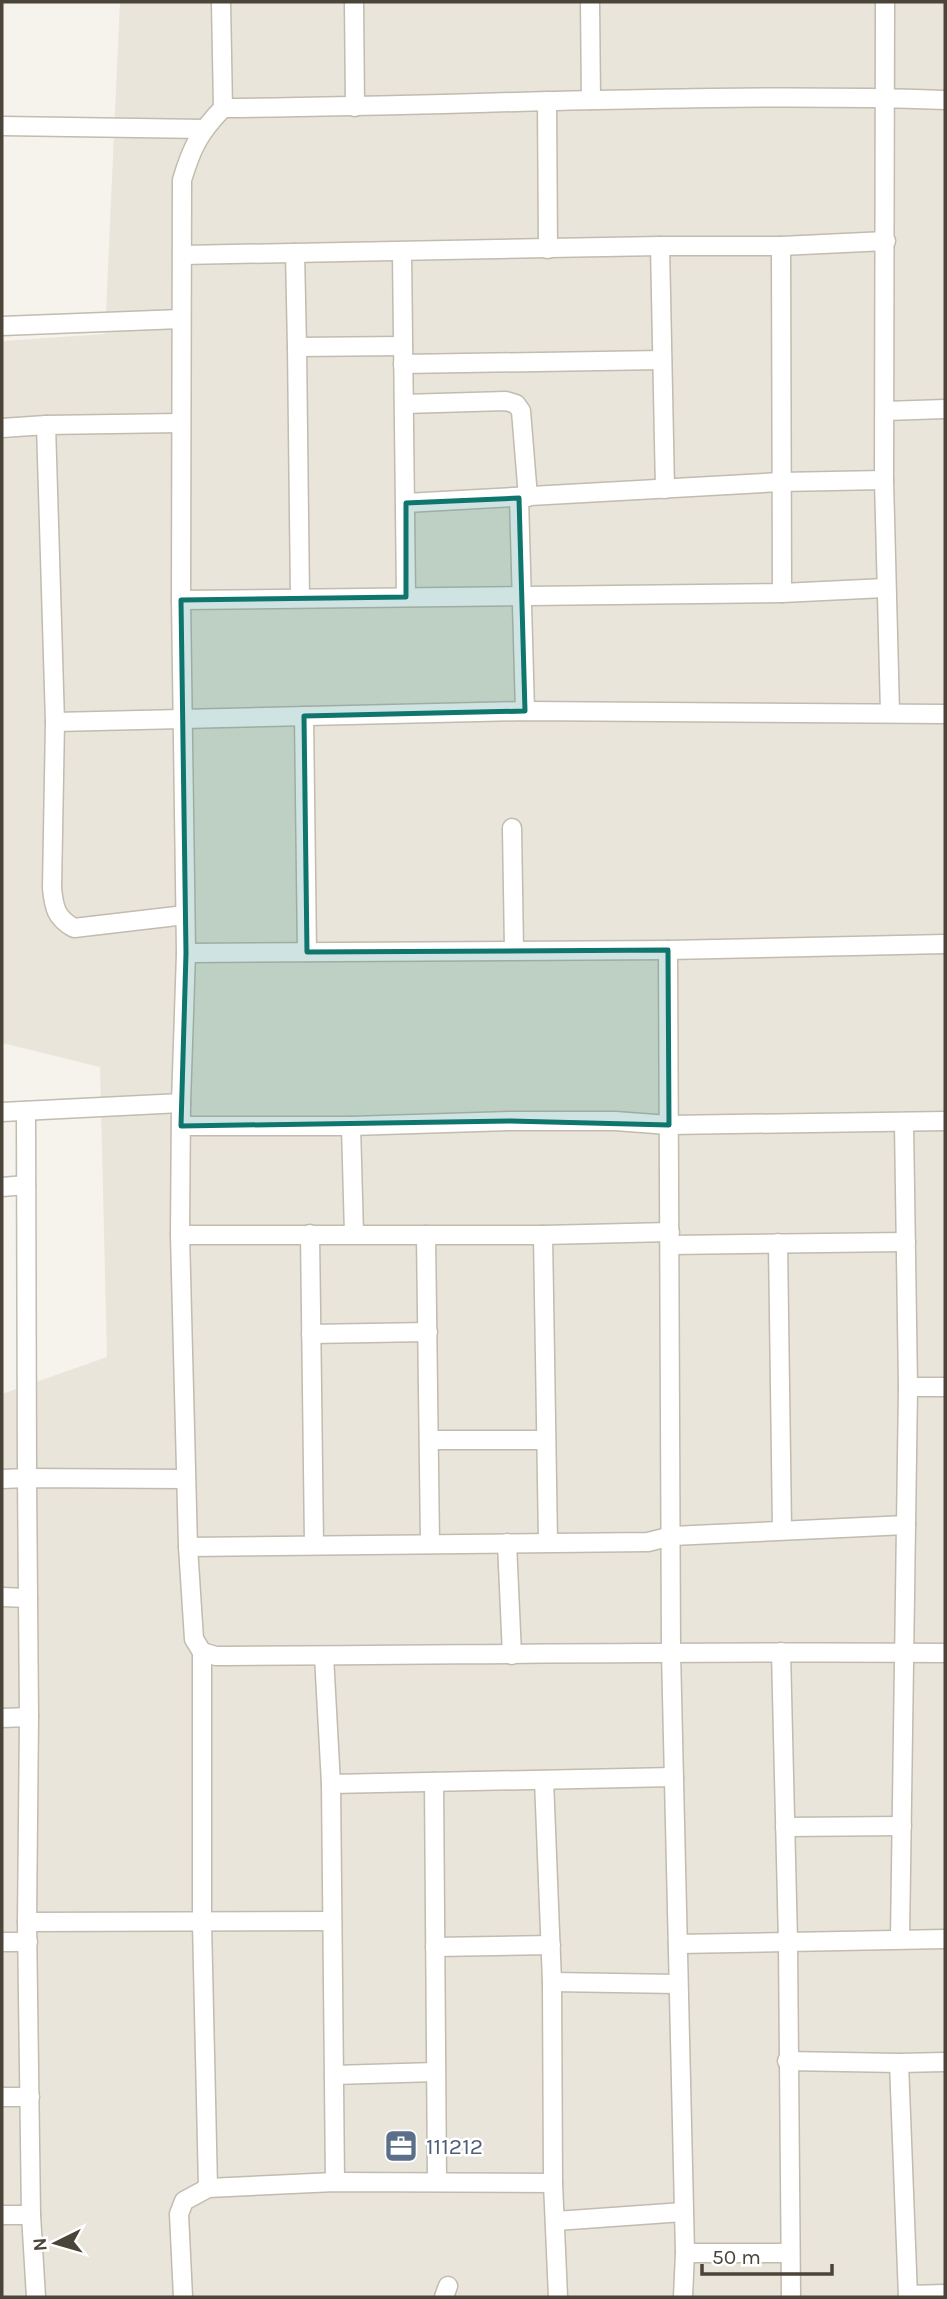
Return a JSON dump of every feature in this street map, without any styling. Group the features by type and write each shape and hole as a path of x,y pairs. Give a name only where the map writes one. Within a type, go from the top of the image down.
{"street":[{"path":"208,2188 202,1923 202,1652 194,1639 188,1547 180,1235 186,953 180,423 182,180 191,152 204,128 223,108 221,2"},
{"path":"354,2 355,107"},
{"path":"590,2 591,100"},
{"path":"885,2 884,480 890,712"},
{"path":"223,108 591,100 945,100"},
{"path":"547,101 548,249"},
{"path":"2,126 204,128"},
{"path":"183,255 781,246 886,241"},
{"path":"660,246 665,489"},
{"path":"781,246 782,593"},
{"path":"402,251 406,597"},
{"path":"295,253 300,598"},
{"path":"2,326 181,319"},
{"path":"297,347 403,355 662,360"},
{"path":"404,404 506,401 516,404 521,411 523,498 520,597 525,711"},
{"path":"885,411 945,408"},
{"path":"2,428 180,423"},
{"path":"46,425 55,722 52,888 54,908 61,920 74,928 185,915"},
{"path":"406,503 780,482 884,480"},
{"path":"181,600 782,593 885,588"},
{"path":"55,722 525,711 945,714"},
{"path":"304,716 307,952"},
{"path":"512,828 514,950"},
{"path":"186,953 668,950 945,944"},
{"path":"668,950 671,1651 685,2253 683,2297"},
{"path":"2,1112 181,1103"},
{"path":"26,1111 29,1717 27,1922 31,2215 36,2297"},
{"path":"181,1126 351,1126 510,1121 615,1121 669,1125 904,1124 945,1121"},
{"path":"900,1939 908,1387 904,1124"},
{"path":"351,1126 354,1234"},
{"path":"2,1187 26,1185"},
{"path":"310,1234 314,1544"},
{"path":"180,1235 543,1235 778,1243 906,1242"},
{"path":"426,1235 430,1544"},
{"path":"543,1235 548,1542"},
{"path":"778,1243 782,1529"},
{"path":"312,1334 428,1332"},
{"path":"908,1387 945,1387"},
{"path":"429,1440 546,1440"},
{"path":"2,1479 185,1479"},
{"path":"188,1547 648,1542 672,1536 906,1525"},
{"path":"507,1543 512,1655"},
{"path":"2,1597 28,1598"},
{"path":"202,1652 216,1656 512,1655 671,1651 945,1653"},
{"path":"781,1652 792,2297"},
{"path":"324,1656 331,1784 335,2182"},
{"path":"2,1718 29,1717"},
{"path":"331,1784 674,1777"},
{"path":"544,1780 551,1945 553,2183 558,2297"},
{"path":"434,1783 437,2181"},
{"path":"785,1827 902,1826"},
{"path":"27,1922 332,1921"},
{"path":"678,1944 945,1939"},
{"path":"2,1942 28,1942"},
{"path":"435,1947 551,1945"},
{"path":"552,1982 678,1984"},
{"path":"788,2061 945,2062"},
{"path":"899,2063 908,2296 945,2294"},
{"path":"334,2075 436,2072"},
{"path":"2,2098 30,2097"},
{"path":"183,2297 179,2214 184,2201 208,2188 335,2182 553,2183"},
{"path":"556,2221 683,2212"},
{"path":"2,2216 31,2215"},
{"path":"685,2253 790,2253"}],"highlighted area":[{"path":"519,498 525,711 304,716 307,952 668,950 669,1125 510,1121 181,1126 186,953 181,600 406,597 406,503"}],"shaded area":[{"path":"120,2 945,2 945,2297 2,2297 2,1394 107,1357 100,1067 2,1043 2,341 105,334"}],"place":[{"name":"111212","path":"401,2146"}]}
